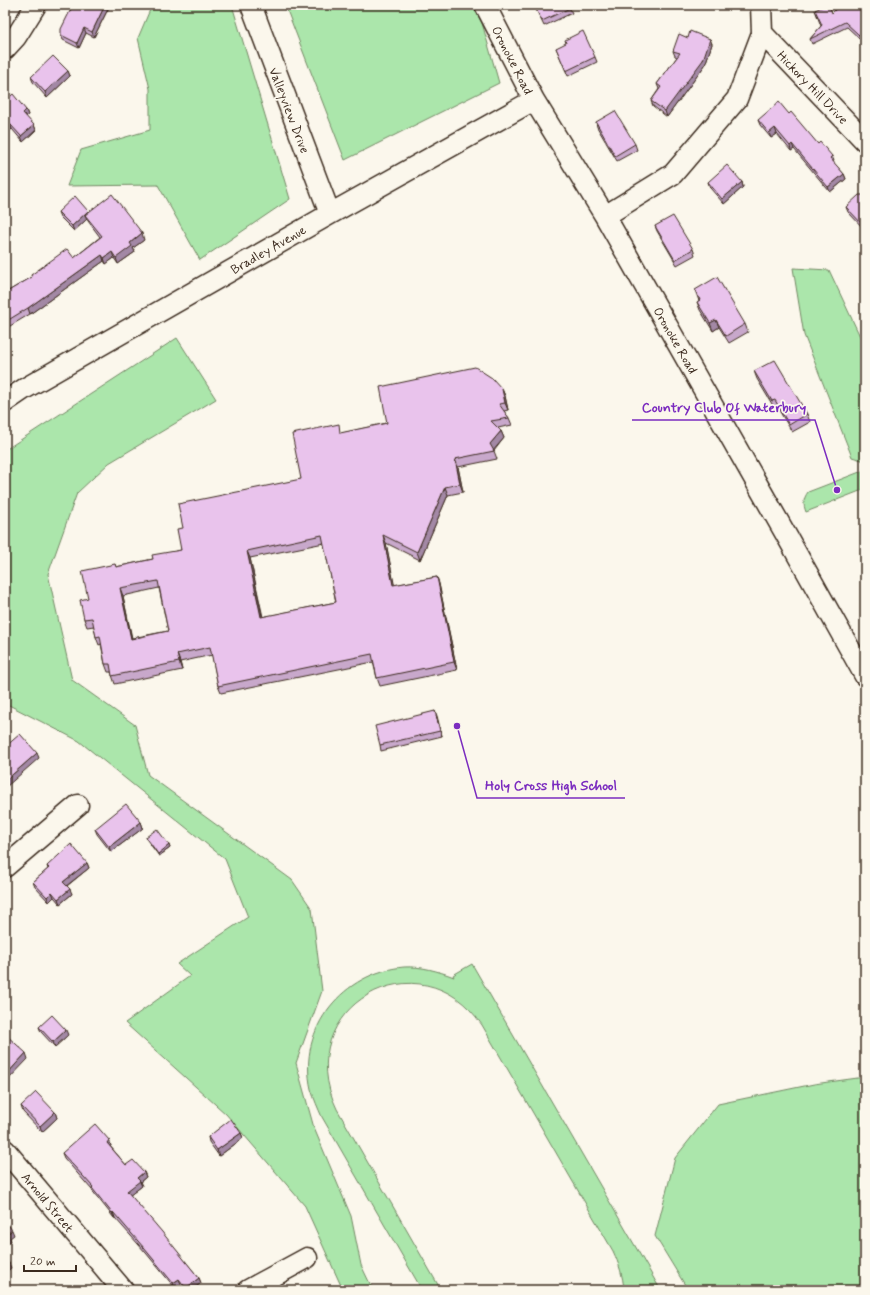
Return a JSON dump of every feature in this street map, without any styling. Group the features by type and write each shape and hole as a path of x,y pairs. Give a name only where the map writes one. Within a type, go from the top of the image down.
{"street":[{"path":"5,50 16,37 36,5"},
{"name":"Valleyview Drive","path":"251,5 330,214"},
{"name":"Oronoke Road","path":"485,5 534,100 605,216 865,676"},
{"path":"605,216 673,174 736,99 762,33 761,5"},
{"name":"Hickory Hill Drive","path":"762,33 865,141"},
{"name":"Bradley Avenue","path":"5,402 24,389 330,214 534,100"},
{"path":"5,867 78,805"},
{"name":"Arnold Street","path":"5,1150 123,1290"},
{"path":"248,1290 307,1258"}],"green space":[{"path":"152,5 232,5 290,199 200,260 158,185 67,186 81,150 150,130 150,89 138,38"},
{"path":"285,5 473,5 482,23 499,83 345,160"},
{"path":"793,268 829,270 865,347 865,461 852,457 804,335"},
{"path":"177,338 216,399 109,463 77,493 48,574 72,680 135,725 148,775 292,880 312,909 322,991 296,1063 314,1128 351,1216 361,1265 373,1290 343,1290 305,1206 226,1114 125,1023 190,976 177,964 248,917 225,859 79,741 5,703 5,450"},
{"path":"865,470 865,489 806,512 804,502 808,492"},
{"path":"472,964 660,1289 624,1290 623,1280 613,1251 482,1025 456,998 427,985 396,985 368,995 345,1014 330,1040 327,1073 337,1109 441,1290 422,1290 322,1117 311,1089 309,1066 311,1045 318,1025 330,1007 345,992 362,980 382,971 404,967 429,969 454,977 453,975"},
{"path":"865,1077 865,1290 688,1290 655,1236 675,1158 718,1104 814,1084"}],"building":[{"path":"73,5 105,5 92,32 84,28 77,43 61,35 61,29"},
{"path":"534,5 568,5 570,8 542,21"},
{"path":"829,5 832,13 840,5 862,5 865,7 865,28 859,35 845,22 810,39 822,25 815,10"},
{"path":"583,31 595,57 566,71 556,48 566,43 565,40"},
{"path":"690,31 710,39 703,60 665,111 651,101 661,87 657,84 680,53 673,51 679,34 688,38"},
{"path":"53,56 68,71 45,92 31,77"},
{"path":"13,94 26,110 23,113 34,125 21,136 10,124 5,129 5,101"},
{"path":"779,102 789,114 791,112 818,144 820,142 832,156 830,158 844,174 828,187 792,144 790,146 775,128 769,133 758,120"},
{"path":"615,111 635,144 615,156 596,122"},
{"path":"727,165 742,182 722,199 708,182"},
{"path":"112,194 142,233 130,243 132,246 116,258 112,252 104,258 102,255 28,308 5,322 5,293 32,277 31,275 67,249 74,258 102,236 85,215"},
{"path":"859,195 865,196 865,227 846,207"},
{"path":"75,196 88,211 72,226 58,212"},
{"path":"673,216 693,249 675,260 655,226"},
{"path":"717,277 745,324 726,336 716,320 710,323 697,302 700,300 695,290"},
{"path":"775,360 807,414 789,425 775,400 772,401 754,371"},
{"path":"475,367 492,378 502,389 505,403 499,404 509,418 491,421 501,431 490,444 494,451 455,459 460,484 445,487 417,552 383,535 393,585 437,577 454,662 377,678 372,654 218,686 210,647 177,654 179,662 112,676 110,664 105,664 100,636 96,637 92,618 84,619 80,600 88,598 82,571 115,564 116,567 153,559 152,555 181,550 177,529 183,528 178,504 301,479 292,434 339,424 340,433 387,423 380,387","holes":["322,535 336,602 261,617 247,551","158,581 168,631 131,639 120,588"]},
{"path":"435,711 440,731 380,745 375,726"},
{"path":"20,734 37,753 5,781 5,747"},
{"path":"126,804 141,822 109,847 95,829"},
{"path":"157,829 169,845 158,854 146,837"},
{"path":"71,844 87,863 63,882 70,889 58,899 52,892 47,897 33,882 49,868 47,866"},
{"path":"52,1015 66,1030 53,1042 39,1027"},
{"path":"6,1035 26,1053 5,1076 5,1036"},
{"path":"36,1092 55,1112 40,1126 21,1106"},
{"path":"231,1119 241,1133 217,1150 208,1137"},
{"path":"95,1124 109,1140 107,1143 126,1165 133,1160 144,1172 137,1178 140,1181 127,1191 199,1278 186,1288 179,1279 173,1283 113,1212 112,1213 92,1188 93,1187 62,1153"},
{"path":"5,1221 12,1230 7,1234 9,1236 5,1239"},
{"path":"5,1257 9,1263 5,1267"}],"place":[{"name":"Country Club Of Waterbury","path":"837,490"},
{"name":"Holy Cross High School","path":"457,726"}]}
